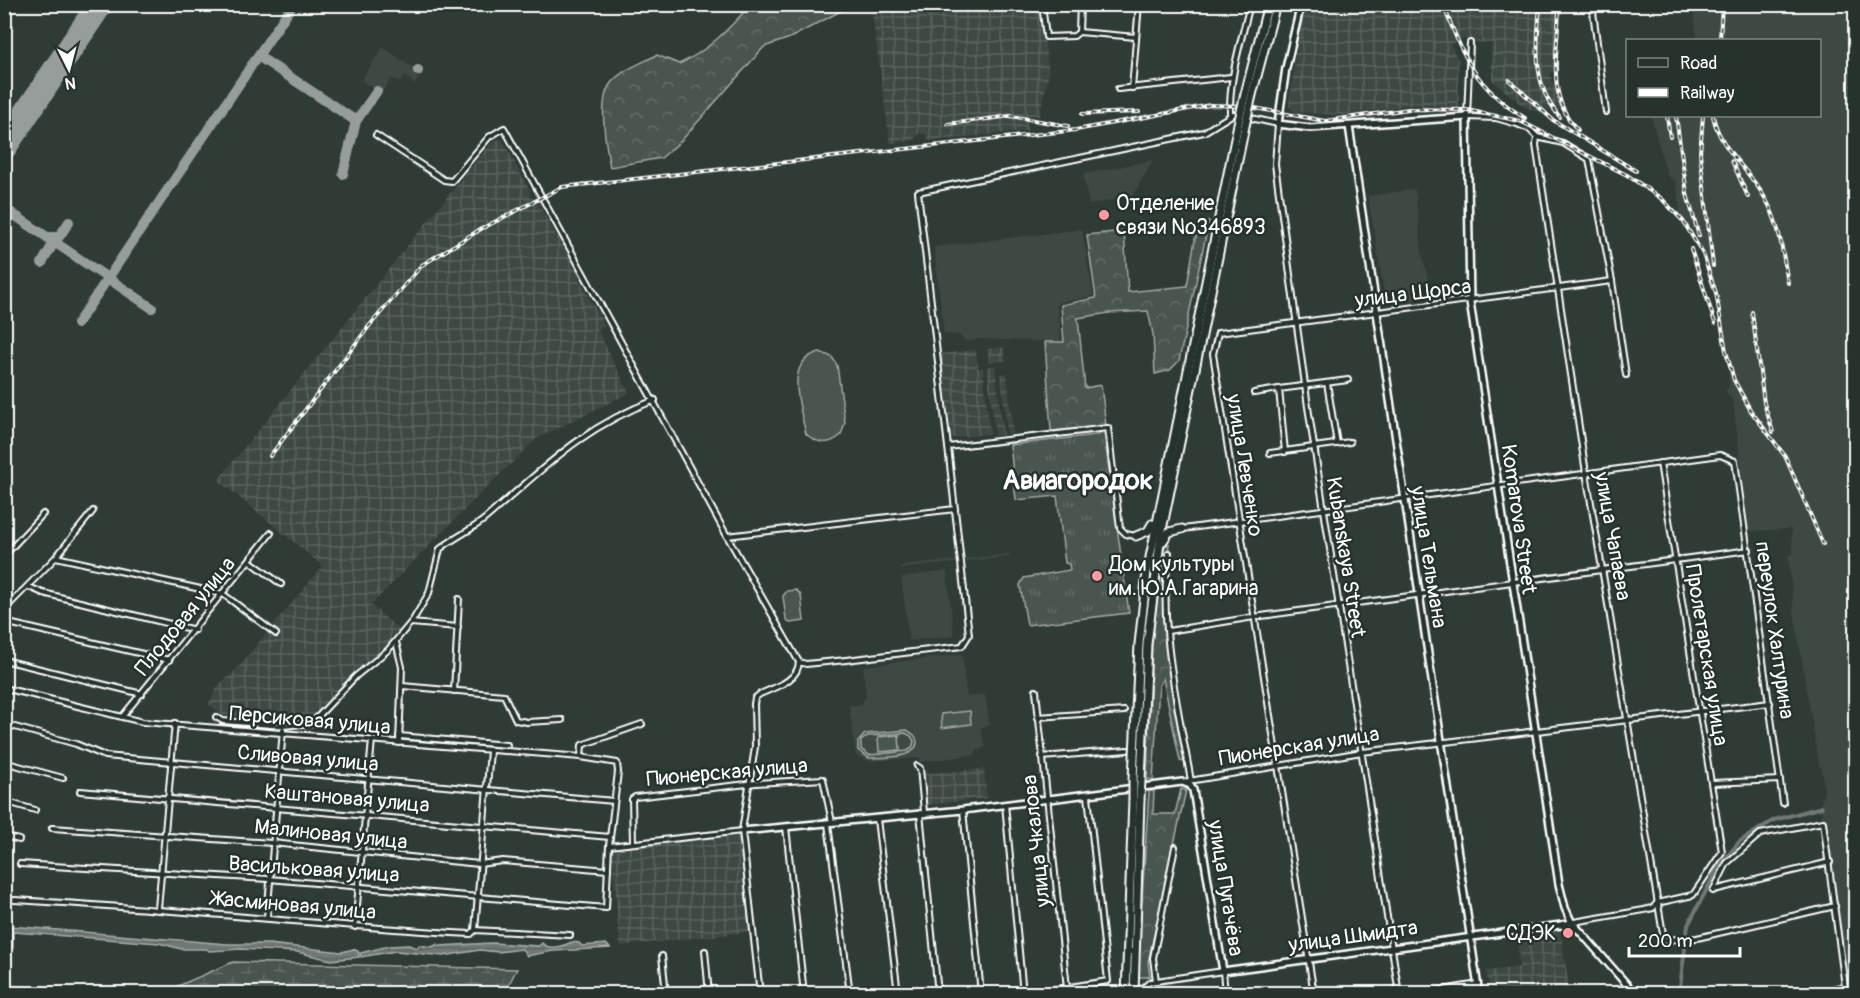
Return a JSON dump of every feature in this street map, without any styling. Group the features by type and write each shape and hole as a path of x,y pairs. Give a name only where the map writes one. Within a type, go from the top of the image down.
{"highway":[{"path":"1249,94 1268,4"},
{"path":"1147,572 1160,500 1175,447 1241,125 1276,4"},
{"path":"1143,644 1175,447"},
{"path":"1169,494 1169,522 1182,529"},
{"path":"1136,536 1150,529 1160,500"},
{"path":"1157,565 1164,536 1169,532 1182,529"},
{"path":"1126,993 1148,541 1145,537 1136,536"},
{"path":"1134,993 1136,800"}],"street":[{"path":"1042,4 1046,37 1074,36 1079,32 1136,37"},
{"path":"1079,32 1080,4"},
{"path":"1132,88 1140,4"},
{"path":"1230,115 1230,77 1238,56 1250,4"},
{"path":"1278,123 1286,68 1301,4"},
{"path":"1592,4 1606,112"},
{"path":"1467,117 1470,43"},
{"path":"1118,89 1230,77"},
{"path":"799,662 806,664 962,646 969,634 918,192 1204,132 1237,113 1300,128 1467,117 1496,118 1529,129 1537,137 1563,144 1589,159 1612,281 1626,375"},
{"name":"Komarova Street","path":"1467,117 1470,302 1560,891 1571,921 1578,931 1635,993"},
{"name":"Kubanskaya Street","path":"1278,123 1275,164 1305,386 1399,993"},
{"name":"улица Тельмана","path":"1349,126 1479,993"},
{"path":"376,135 444,180 452,182 489,137 504,128 727,536 799,662 794,675 755,698 755,747 742,831 760,993"},
{"name":"улица Чапаева","path":"1537,137 1536,145 1586,473 1664,940 1696,938 1835,906"},
{"name":"улица Щорса","path":"1218,333 1470,302 1612,281"},
{"name":"улица Левченко","path":"1218,333 1213,354 1314,993"},
{"path":"1254,393 1348,380"},
{"path":"1328,383 1337,444"},
{"path":"1279,389 1285,452"},
{"path":"216,717 224,721 283,728 312,723 357,676 396,642 411,623 429,593 441,549 484,520 556,455 590,430 654,400"},
{"path":"948,447 1108,428 1120,528 1126,534 1136,536"},
{"path":"1270,453 1350,442"},
{"name":"переулок Халтурина","path":"1660,463 1720,455 1735,461 1783,803"},
{"path":"1182,529 1660,463"},
{"name":"Пролетарская улица","path":"1660,463 1722,852"},
{"path":"727,536 955,509"},
{"path":"4,609 29,587 57,557 93,511"},
{"path":"4,556 43,514"},
{"name":"Плодовая улица","path":"122,717 195,630 271,533"},
{"path":"1168,631 1254,617 1512,584 1749,550"},
{"name":"улица Пугачёва","path":"1169,553 1166,602 1168,631 1225,993"},
{"path":"57,557 223,594 276,634"},
{"path":"250,561 281,584"},
{"path":"29,587 43,593 195,630"},
{"path":"454,691 459,599"},
{"path":"4,622 169,660"},
{"path":"411,623 458,627"},
{"path":"396,642 402,658 399,743"},
{"path":"4,660 142,694"},
{"path":"402,686 504,695 516,720 539,722 562,720"},
{"name":"Персиковая улица","path":"4,688 122,717 175,723 283,728 399,743 581,757 617,763 614,801"},
{"name":"улица Чкалова","path":"1036,691 1067,988"},
{"name":"Пионерская улица","path":"609,846 1088,796 1362,752 1770,703"},
{"path":"1038,717 1124,711"},
{"path":"158,908 175,723"},
{"name":"Сливовая улица","path":"4,724 76,744 105,756 368,777 614,801"},
{"path":"581,757 582,745 642,724"},
{"path":"267,917 283,728"},
{"path":"399,735 507,746"},
{"path":"355,927 372,740"},
{"path":"1042,757 1127,750"},
{"path":"475,930 490,751"},
{"path":"4,762 63,778"},
{"path":"917,766 920,768 938,993"},
{"name":"Пионерская улица","path":"633,842 632,799 634,797 748,786 824,779 831,823"},
{"path":"1712,783 1780,780"},
{"path":"1182,782 1193,788"},
{"name":"Каштановая улица","path":"80,791 483,824 610,837"},
{"path":"1005,804 1024,993 1104,984 1108,980 1088,796"},
{"path":"4,801 35,810"},
{"path":"608,870 614,801"},
{"path":"963,810 981,993"},
{"path":"877,819 898,993"},
{"path":"1830,862 1713,891 1727,863 1760,834 1823,822 1830,862 1846,993"},
{"path":"831,823 850,993"},
{"path":"786,827 804,993"},
{"name":"Малиновая улица","path":"52,828 272,843 479,864 503,861 608,870"},
{"path":"4,836 20,840"},
{"path":"1156,981 1153,962 1175,847"},
{"name":"улица Шмидта","path":"1142,993 1143,988 1150,982 1156,981 1393,946 1560,925 1571,921 1653,908 1657,903 1693,895 1722,852"},
{"name":"Васильковая улица","path":"20,864 269,879 606,908 608,870"},
{"name":"Жасминовая улица","path":"14,900 158,908 355,927 471,934 475,930 570,936"},
{"name":"улица Шмидта","path":"1560,925 1578,931"},
{"path":"705,951 709,993"},
{"path":"662,956 666,993"},
{"path":"1419,993 1478,984"},
{"path":"1812,993 1845,986"}],"shaded area":[{"path":"1313,4 1556,5 1556,45 1553,72 1550,73 1561,110 1534,111 1524,107 1492,80 1491,43 1475,42 1474,39 1458,39 1451,45 1458,60 1459,107 1411,105 1342,115 1294,112 1289,106 1298,32 1305,6"},
{"path":"871,5 1040,5 1049,74 1039,116 1027,115 1027,131 930,141 925,134 918,134 913,141 890,143"},
{"path":"1693,5 1855,5 1855,993 1849,993 1831,862 1820,807 1824,792 1822,769 1819,766 1794,612 1788,555 1793,554 1791,529 1749,531 1733,401 1725,391 1729,385 1728,366 1712,280 1693,238 1675,213 1680,209 1676,182 1667,175 1651,117 1821,117 1821,39 1697,39"},
{"path":"383,47 422,74 414,85 405,75 400,83 392,78 381,94 361,80"},
{"path":"502,139 530,191 530,197 536,200 557,237 561,235 583,274 578,277 605,326 598,330 629,393 536,439 473,501 371,605 401,631 380,655 305,723 262,722 224,716 209,704 218,685 234,672 323,566 218,480 473,165 494,140"},
{"path":"1153,160 1133,196 1089,205 1083,174"},
{"path":"1415,189 1422,252 1432,298 1386,304 1368,196"},
{"path":"1082,229 1093,296 1057,303 1061,342 977,339 968,342 958,335 944,334 934,247"},
{"path":"1004,347 1006,361 989,362 987,349"},
{"path":"976,350 978,368 983,368 990,434 951,438 940,354"},
{"path":"995,366 1003,435 995,436 987,367"},
{"path":"1007,373 1013,433 1007,434 1001,374"},
{"path":"1009,554 1010,557 900,569 900,566"},
{"path":"947,571 954,636 909,641 901,577"},
{"path":"962,654 967,697 985,694 990,725 980,728 986,746 976,752 976,755 920,762 920,758 869,761 856,756 849,706 861,704 866,696 863,666"},
{"path":"984,769 987,798 927,805 925,773"},
{"path":"740,833 751,932 620,946 611,848"},
{"path":"10,926 227,944 269,944 342,952 353,949 358,951 359,957 331,960 297,952 241,949 209,951 207,949 181,949 159,943 13,932 13,948 9,949 5,933 9,933"},
{"path":"1560,929 1570,993 1490,993 1486,971 1519,967 1518,936"},
{"path":"572,942 582,946 606,944 610,948 553,951 527,956 522,949 498,952 480,950 443,956 396,951 361,957 360,953 389,946 409,945 417,948 419,945 432,947 438,944 439,946 492,943 539,946 542,943 552,947"},
{"path":"8,951 11,951 13,986 87,993 15,989 7,993"}],"green space":[{"path":"750,5 852,5 790,38 764,47 681,141 661,158 610,167 603,114 606,94 613,81 624,72 657,55 679,64 690,59 718,38"},
{"path":"1209,221 1179,361 1170,370 1155,374 1153,334 1148,311 1109,313 1078,318 1085,388 1101,385 1106,426 1051,431 1045,342 1064,342 1061,305 1096,298 1087,235 1124,231 1128,292 1187,286 1198,222"},
{"path":"820,352 832,357 837,365 845,423 841,435 828,442 819,442 806,434 798,398 798,375 801,365 809,357"},
{"path":"1104,434 1129,613 1027,625 1020,585 1024,578 1070,570 1069,564 1065,563 1057,496 1016,500 1010,445"},
{"path":"1169,544 1164,600 1166,637 1187,762 1180,761 1163,678 1159,686 1153,780 1147,779 1152,642 1164,546"},
{"path":"796,590 801,595 804,621 790,623 786,619 783,596 787,591"},
{"path":"970,711 971,724 942,728 941,714"},
{"path":"907,730 915,736 916,747 912,752 898,756 869,758 858,750 858,742 865,734","holes":["905,733 914,741 912,748 907,751 869,755 861,749 861,741 868,736"]},
{"path":"899,735 900,750 879,752 878,737"},
{"path":"1181,789 1186,790 1148,962 1150,977 1137,977 1149,791 1154,791 1153,814 1175,814"},
{"path":"233,962 517,969 504,993 162,993"}],"waterway":[{"path":"1679,994 1688,925 1718,868 1739,842 1774,820 1822,807"}],"taxiway":[{"path":"77,324 293,4"},
{"path":"258,56 356,121 343,174"},
{"path":"356,121 377,91"},
{"path":"4,208 152,308"},
{"path":"42,263 52,246 48,237 59,237 69,222"}],"runway":[{"path":"4,147 100,4"}],"railway":[{"path":"1443,4 1457,40 1482,82 1508,107 1525,118"},
{"path":"1540,4 1537,49 1540,78 1551,105 1560,117"},
{"path":"1559,4 1557,87 1567,117 1578,130"},
{"path":"1720,39 1722,4"},
{"path":"1509,80 1553,120 1636,171"},
{"path":"270,456 370,325 422,265 481,229 562,187 1076,130 1210,105 1244,106 1325,121 1409,109 1467,110 1520,121 1627,175 1662,199 1683,221 1703,254 1716,293 1726,351 1734,380 1751,411 1785,456 1823,544"},
{"path":"1082,114 1139,112"},
{"path":"948,124 1011,116 1068,126"},
{"path":"1667,117 1670,137"},
{"path":"1676,117 1687,194 1699,236"},
{"path":"1703,117 1700,153 1713,266"},
{"path":"1713,117 1728,149 1758,188 1770,208 1780,239 1788,283"},
{"path":"1732,161 1748,197"},
{"path":"1691,249 1715,323"},
{"path":"1752,312 1764,403 1773,432"}],"place":[{"name":"Отделение связи №346893","path":"1104,215"},
{"name":"Дом культуры им. Ю.А.Гагарина","path":"1097,576"},
{"name":"СДЭК","path":"1568,933"}],"district":[{"name":"Авиагородок","path":"1078,480"}]}
